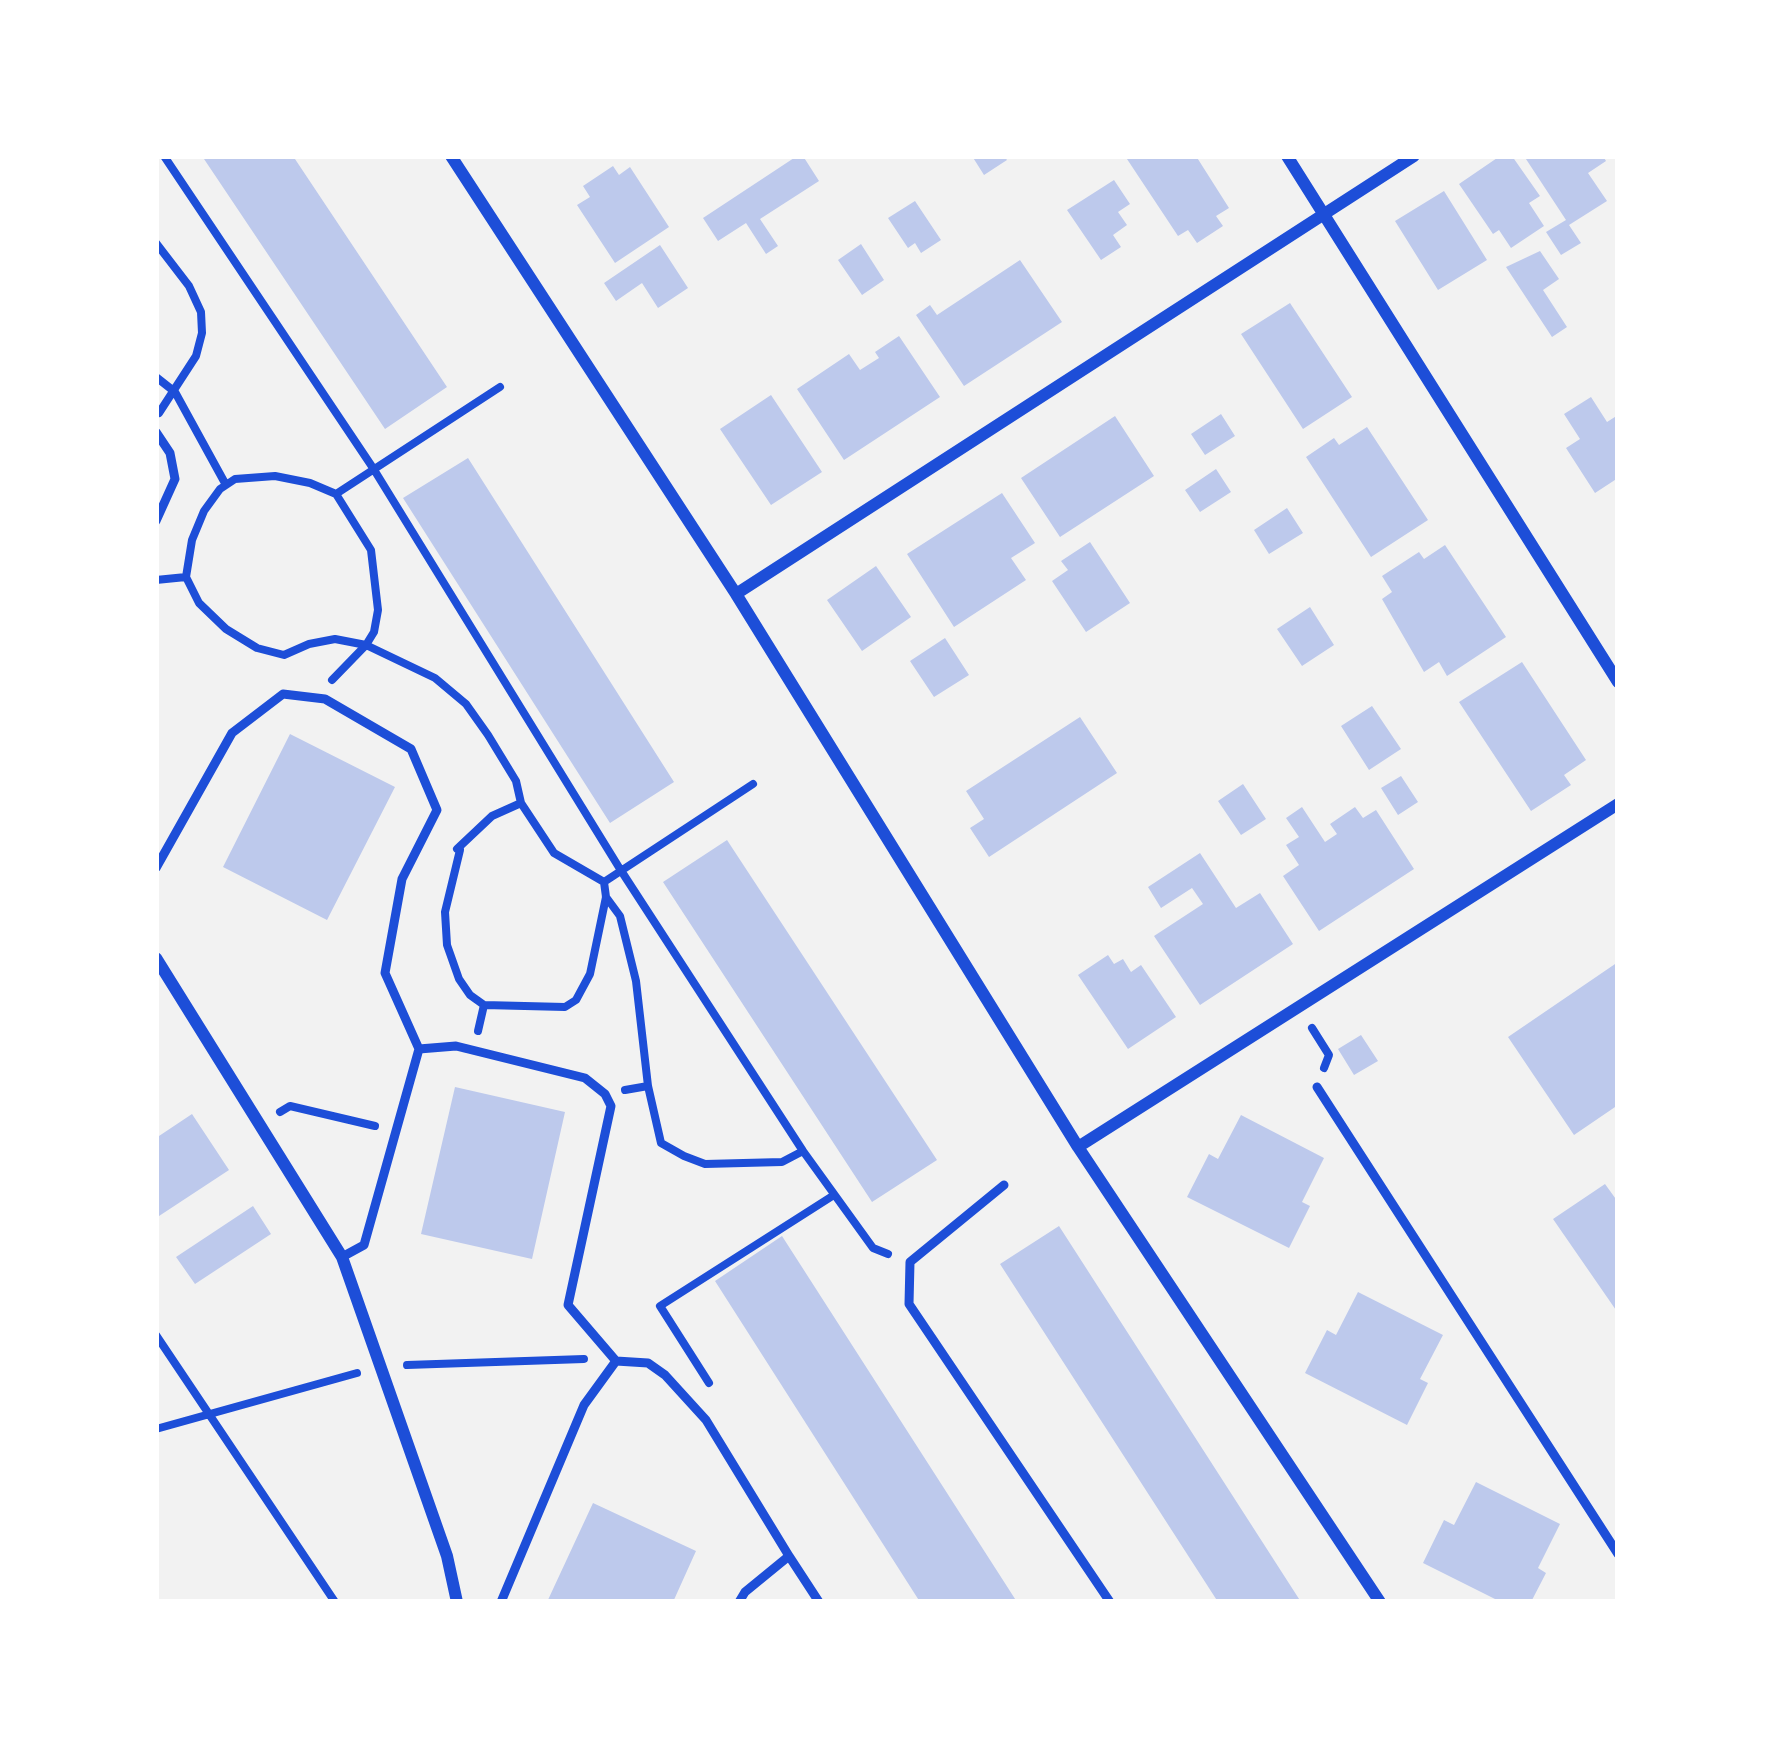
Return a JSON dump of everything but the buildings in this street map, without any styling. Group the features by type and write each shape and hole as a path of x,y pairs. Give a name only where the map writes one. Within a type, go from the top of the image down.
{"street":[{"path":"451,156 736,594 1078,1147 1380,1602"},
{"path":"1287,156 1618,682"},
{"path":"736,594 1414,156"},
{"path":"1078,1147 1618,804"},
{"path":"156,958 341,1257 447,1556 457,1602"}],"lane":[{"path":"156,432 170,453 175,479 156,521"},
{"path":"156,868 232,733 283,694 325,699 410,749 437,811 402,879 385,973 419,1049 364,1245 341,1257"},
{"path":"419,1049 456,1046 474,1050 585,1078 605,1094 610,1106 568,1304 616,1360 648,1363 706,1420 818,1602"},
{"path":"1317,1087 1618,1553"},
{"path":"1004,1185 910,1262 909,1304 1110,1602"},
{"path":"501,1602 584,1405 616,1360"},
{"path":"739,1602 789,1556"}],"path":[{"path":"164,156 374,468 620,868 803,1151 873,1248 910,1262"},
{"path":"156,243 189,286 201,312 202,333 196,356 156,417"},
{"path":"156,377 175,392 226,485"},
{"path":"336,494 500,387"},
{"path":"325,699 331,680 366,645 374,632 379,610 377,576 362,531 336,494 310,483 275,476 248,477 226,485 204,511 192,540 186,577 199,603 226,629 256,648 284,656 309,644 334,640 366,645 419,669 466,704 516,781 520,802 554,853 604,882"},
{"path":"156,580 186,577"},
{"path":"604,882 753,784"},
{"path":"520,802 468,835 460,850 445,912 447,945 470,995 484,1005 565,1006 576,1000 590,974 606,897 604,882"},
{"path":"424,836 460,850"},
{"path":"606,897 620,916 636,981 648,1086 661,1143 705,1164 782,1162 803,1151"},
{"path":"474,1050 484,1005"},
{"path":"605,1094 648,1086"},
{"path":"259,1124 290,1106 394,1131"},
{"path":"676,1330 660,1306 834,1196"},
{"path":"156,1335 335,1602"},
{"path":"156,1430 382,1366 616,1360"}]}
